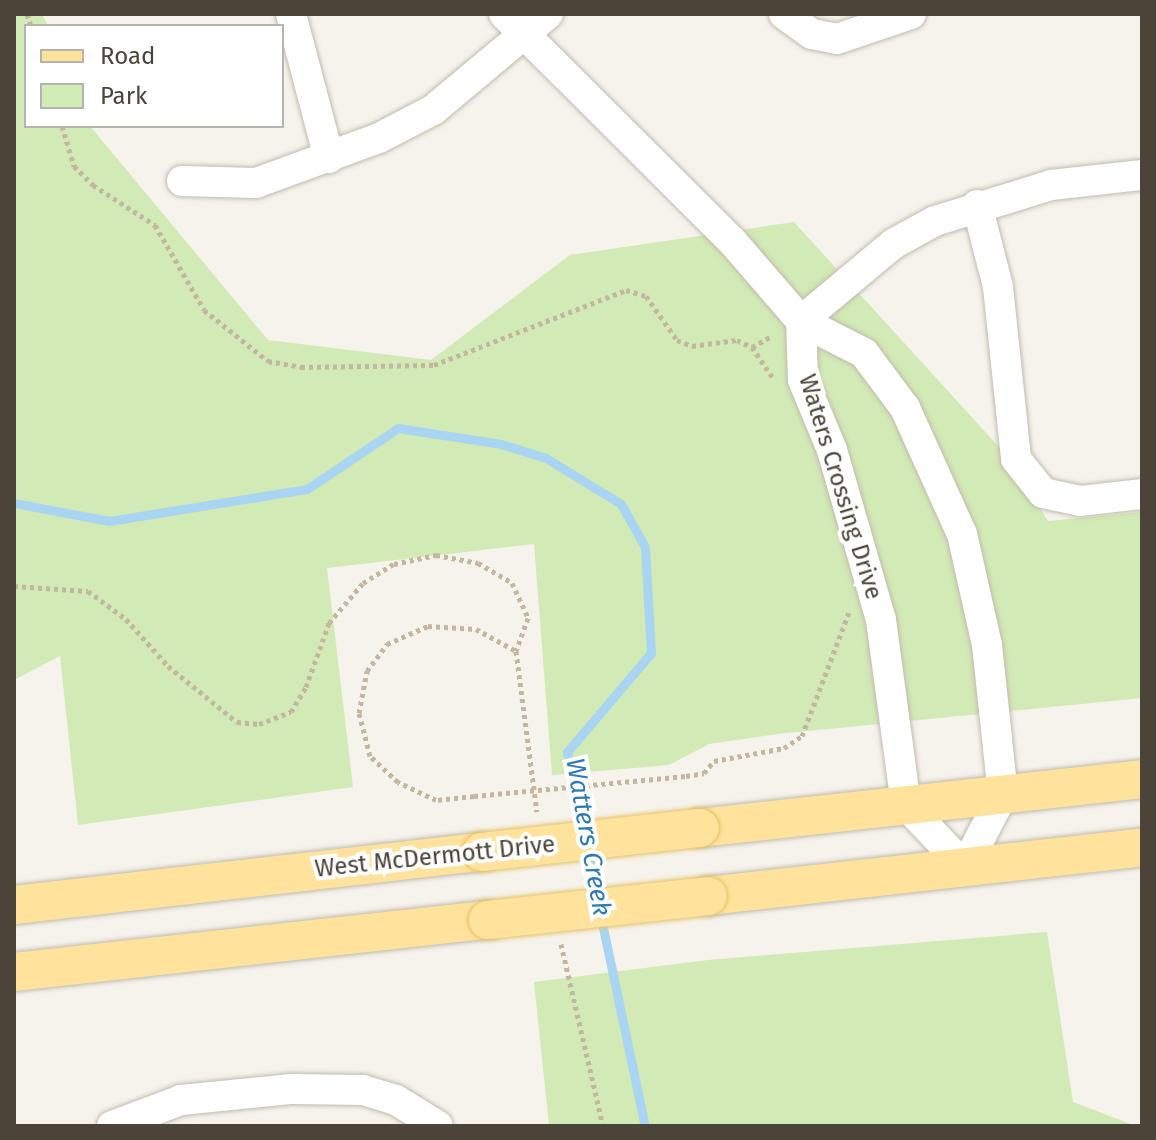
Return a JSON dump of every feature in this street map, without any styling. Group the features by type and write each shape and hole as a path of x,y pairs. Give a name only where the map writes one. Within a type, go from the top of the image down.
{"main road":[{"name":"West McDermott Drive","path":"14,905 1142,779"},
{"path":"14,972 1142,847"}],"street":[{"path":"291,14 329,158"},
{"path":"182,181 256,183 329,158 433,110 513,25 548,14"},
{"path":"784,14 812,34 837,39 911,14"},
{"path":"513,25 732,241 801,321 864,353 905,408 962,534 987,645 1003,794 965,867 906,805"},
{"path":"801,321 893,244 977,205 1051,185 1142,175"},
{"path":"977,205 998,287 1016,459 1043,493 1080,501 1142,494"},
{"name":"Waters Crossing Drive","path":"801,321 803,380 832,450 881,620 906,805"},
{"path":"112,1126 292,1089 363,1090 396,1100 438,1126"}],"path":[{"path":"63,128 74,166 93,185 155,225 204,310 268,361 301,367 434,365 626,290 646,296 677,340 692,346 737,340 752,347 781,392"},
{"path":"14,586 88,591 126,619 168,666 237,722 259,724 291,712 306,687 329,623 363,583 394,564 436,555 478,563 512,583 528,618 516,651 539,820"},
{"path":"516,651 476,629 428,626 387,644 367,671 359,713 370,756 398,782 436,800 686,776 704,773 714,761 784,748 802,736 853,602"},
{"path":"561,940 603,1126"}],"green space":[{"path":"14,14 42,14 47,24 24,24 24,128 92,128 268,340 431,360 570,255 794,222 1009,458 1048,521 1142,512 1142,698 777,734 709,744 669,765 552,775 534,544 327,568 353,787 78,825 60,656 14,680"},
{"path":"1047,932 1073,1102 1136,1126 549,1126 534,982 708,960"}],"waterway":[{"name":"Watters Creek","path":"14,503 109,521 307,489 398,428 501,444 546,458 621,504 645,547 651,653 567,752 584,833"},
{"name":"Watters Creek","path":"587,848 597,900"},
{"name":"Watters Creek","path":"601,918 645,1126"}]}
